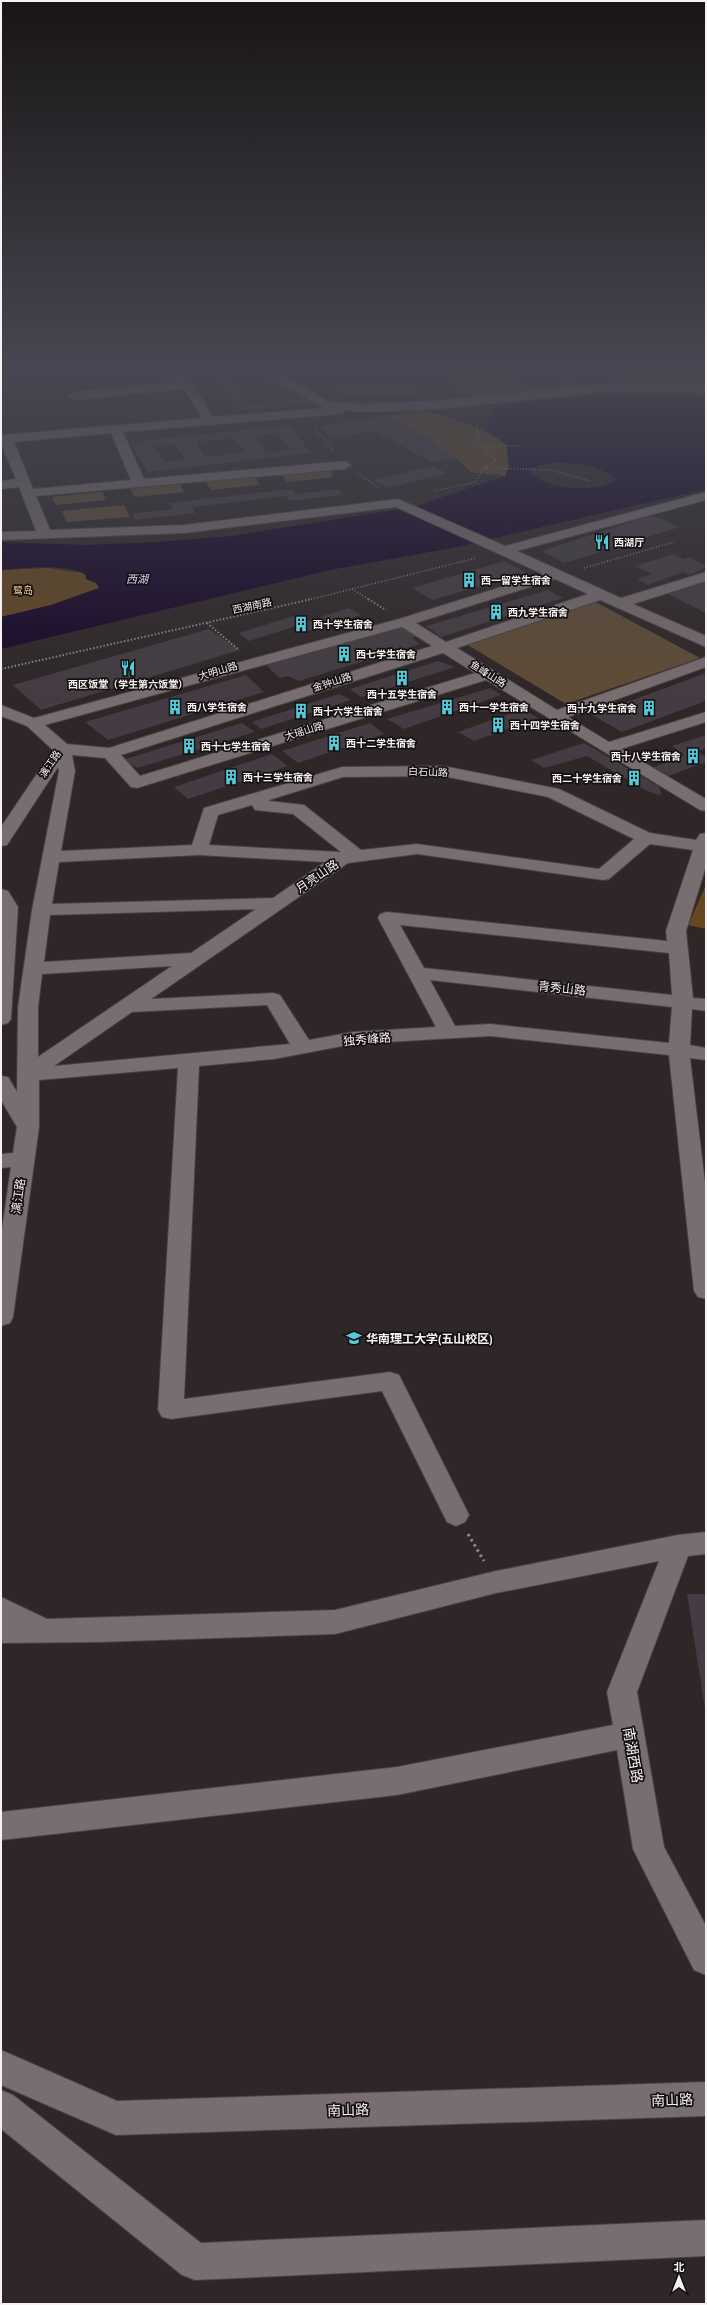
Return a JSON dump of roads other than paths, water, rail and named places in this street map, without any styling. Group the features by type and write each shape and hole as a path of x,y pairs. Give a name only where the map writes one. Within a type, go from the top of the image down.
{"street":[{"path":"22,479 45,535"},
{"path":"137,479 139,483"},
{"path":"1,485 26,488 139,483 190,479"},
{"path":"504,551 706,496"},
{"path":"1,536 184,529 401,505 706,642"},
{"path":"404,622 554,575"},
{"path":"620,603 706,576"},
{"name":"金钟山路","path":"62,749 110,753 444,647 599,595"},
{"name":"鱼峰山路","path":"404,622 607,748 706,806"},
{"name":"大明山路","path":"33,723 404,622"},
{"path":"555,716 706,662"},
{"name":"大瑶山路","path":"110,753 137,783 488,674"},
{"name":"漓江路","path":"1,710 33,723 62,749 67,771 41,910 28,1006 28,1127 24,1159 7,1227 2,1303"},
{"path":"607,748 706,717"},
{"name":"漓江路","path":"1,841 42,776 62,749"},
{"name":"白石山路","path":"199,850 210,812 342,772 443,771 553,793 646,838 704,842"},
{"path":"260,797 261,806 298,809 350,858"},
{"name":"月亮山路","path":"28,1074 278,903 350,858 417,849 604,875 646,838"},
{"path":"704,842 676,931 679,948 683,1001 679,1050 706,1291"},
{"path":"51,857 199,850 350,858"},
{"path":"1,1019 4,946 9,907 2,898"},
{"path":"41,910 278,903"},
{"path":"449,1033 387,918 679,948"},
{"path":"34,969 197,958"},
{"name":"青秀山路","path":"417,973 683,1001 706,1005"},
{"path":"127,1006 273,999 303,1048"},
{"name":"独秀峰路","path":"28,1074 274,1053 353,1038 490,1030 706,1054"},
{"path":"189,1060 171,1410 390,1381 456,1515"},
{"path":"4,1093 28,1127"},
{"path":"1,1161 24,1159"},
{"path":"1,1631 46,1631 335,1622 496,1582 692,1545"},
{"name":"南湖西路","path":"692,1545 622,1692 649,1849 706,1959"},
{"path":"1,1609 46,1631"},
{"path":"1,1826 397,1781 629,1735"},
{"name":"南山路","path":"1,2067 116,2118 706,2099"},
{"path":"1,2107 195,2262 706,2238"}],"water":[{"name":"西湖","path":"497,479 538,479 544,482 570,488 584,488 608,484 616,480 614,479 706,479 706,489 452,548 330,570 1,649 1,617 51,605 99,588 96,583 86,579 86,575 79,571 69,569 45,567 1,570 1,542 86,545 157,542 231,536 413,507"}],"place":[{"name":"西湖厅","path":"602,542"},
{"name":"西一留学生宿舍","path":"469,580"},
{"name":"西九学生宿舍","path":"496,612"},
{"name":"西十学生宿舍","path":"301,624"},
{"name":"西七学生宿舍","path":"344,654"},
{"name":"西区饭堂（学生第六饭堂）","path":"128,668"},
{"name":"西十五学生宿舍","path":"402,678"},
{"name":"西八学生宿舍","path":"175,707"},
{"name":"西十一学生宿舍","path":"447,707"},
{"name":"西十九学生宿舍","path":"649,708"},
{"name":"西十六学生宿舍","path":"301,711"},
{"name":"西十四学生宿舍","path":"498,725"},
{"name":"西十二学生宿舍","path":"334,743"},
{"name":"西十七学生宿舍","path":"189,746"},
{"name":"西十八学生宿舍","path":"693,756"},
{"name":"西十三学生宿舍","path":"231,777"},
{"name":"西二十学生宿舍","path":"634,778"},
{"name":"华南理工大学(五山校区)","path":"354,1338"}],"park label":[{"name":"鹭岛","path":"23,590"}]}
